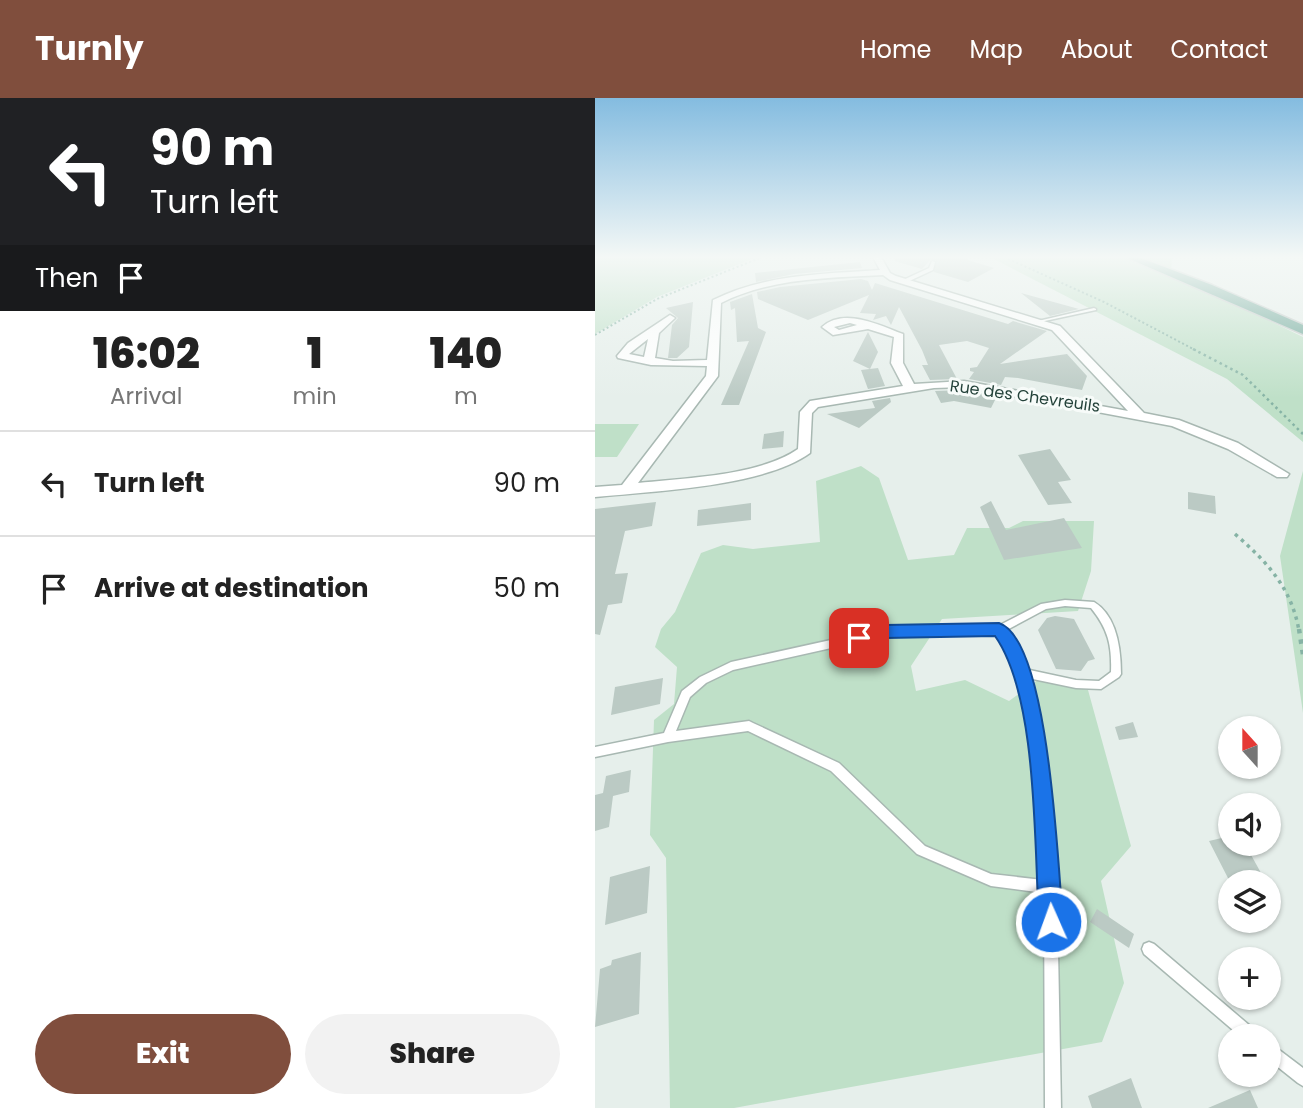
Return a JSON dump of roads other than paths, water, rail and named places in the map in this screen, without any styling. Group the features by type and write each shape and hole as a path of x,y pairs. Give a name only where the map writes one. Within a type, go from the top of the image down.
{"main road":[{"path":"1246,304 1303,330"}],"street":[{"path":"626,489 712,376 716,304"},
{"path":"981,304 1040,321 1066,335 1138,414"},
{"path":"670,318 632,345 622,356 651,362 712,363"},
{"path":"868,326 901,338 896,360 910,388"},
{"path":"651,362 648,356 655,329"},
{"name":"Rue des Chevreuils","path":"595,492 723,476 787,462 805,450 806,412 814,404 910,388 964,384 1138,414 1201,432 1282,474"}],"lane":[{"path":"1040,321 1094,309"},
{"path":"668,737 685,694 703,680 731,666 885,632 999,629 1048,603 1064,601 1094,605 1105,618 1117,645 1116,674 1101,685 1076,684 1021,672"},
{"path":"999,629 1016,652 1035,721 1050,887 1053,1108"},
{"path":"595,752 668,737 749,726 835,767 921,850 991,880 1050,887"},
{"path":"1149,949 1237,1024"},
{"path":"1281,1060 1303,1077"}]}
